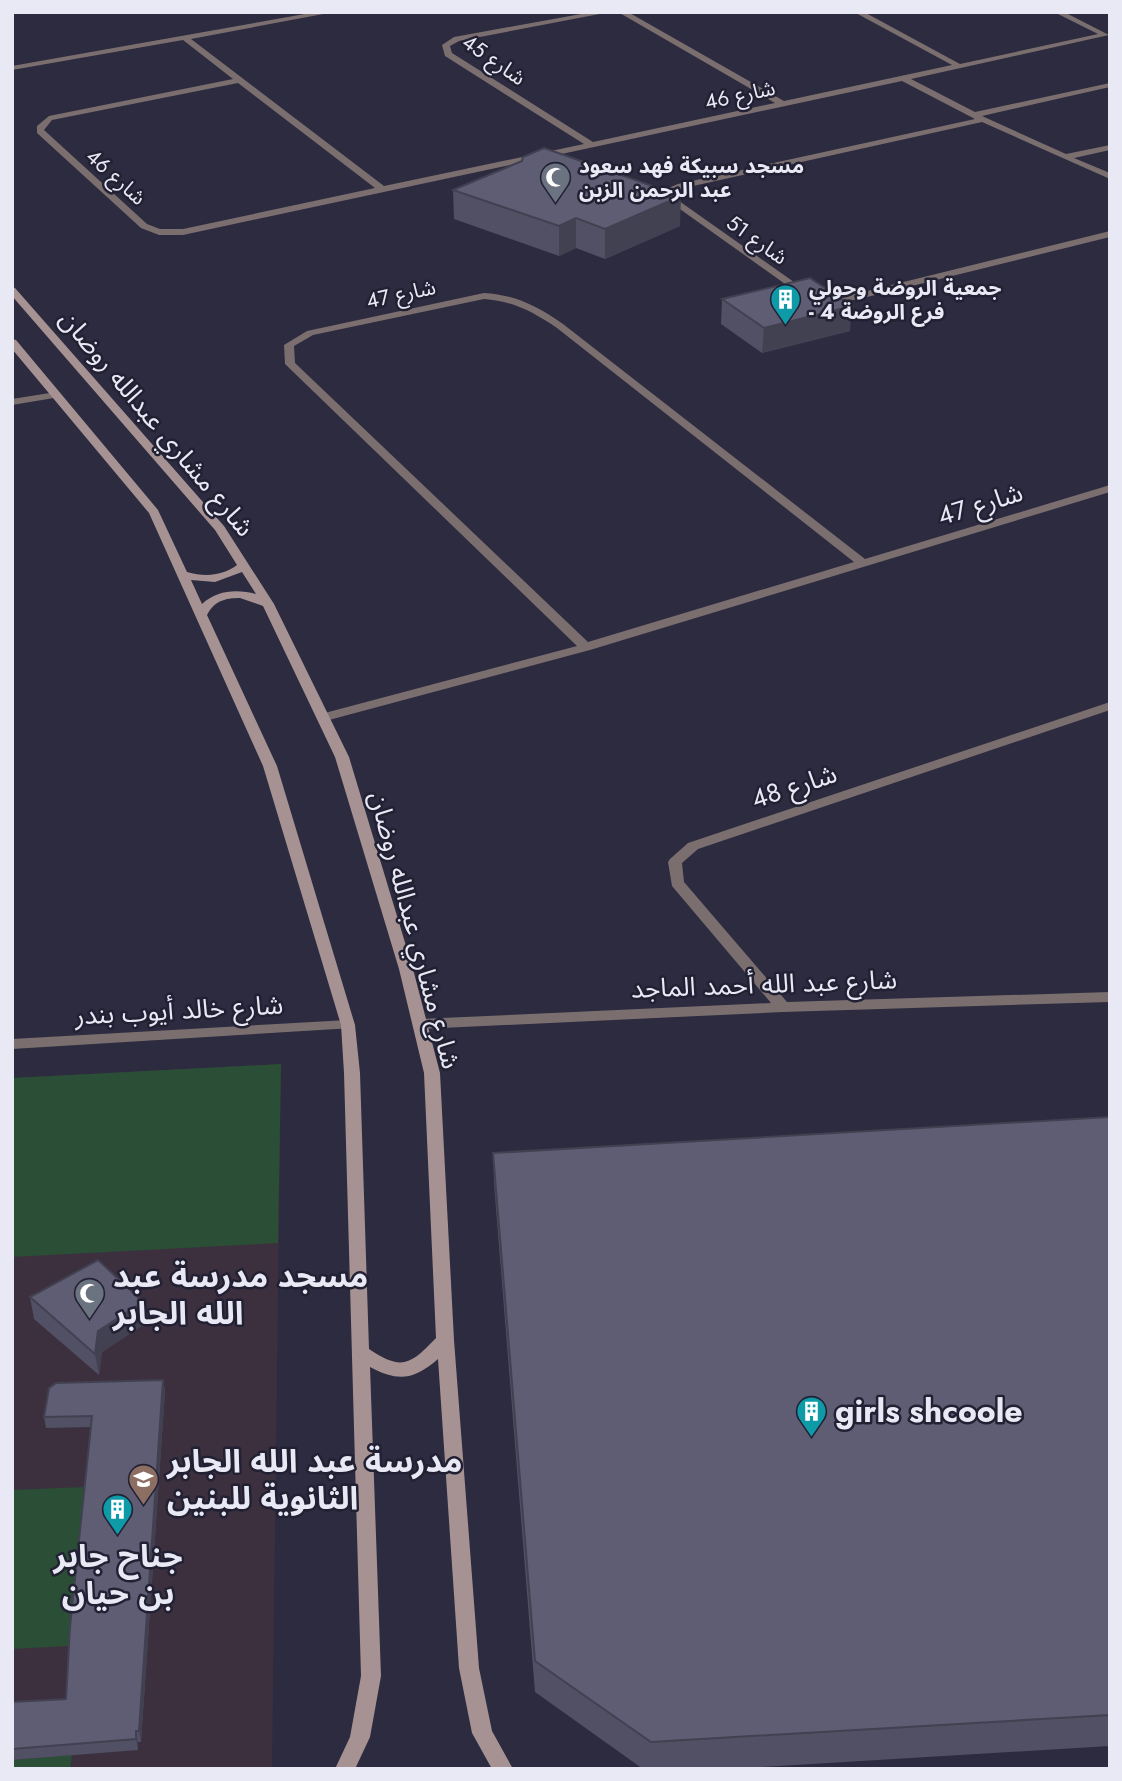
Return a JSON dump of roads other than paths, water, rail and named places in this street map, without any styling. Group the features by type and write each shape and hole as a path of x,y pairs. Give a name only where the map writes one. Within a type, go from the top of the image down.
{"street":[{"path":"12,68 330,12"},
{"name":"شارع 45","path":"592,145 448,54 446,45 457,39 606,12"},
{"path":"622,12 783,104"},
{"path":"858,12 957,65"},
{"path":"1058,12 1107,36"},
{"name":"شارع 46","path":"240,80 49,118 40,131 144,226 159,232 183,232 957,65 1107,36"},
{"path":"185,38 383,190"},
{"path":"901,77 977,117 1110,176"},
{"path":"977,117 1110,85"},
{"name":"شارع 51","path":"977,117 681,186 669,191 667,197 798,289 840,297 855,297 1110,234"},
{"path":"1065,157 1110,147"},
{"name":"شارع مشاري عبدالله روضان","path":"12,290 220,528 268,604 325,717 342,757 432,1073 446,1340 469,1668 482,1733 503,1769"},
{"name":"شارع 47","path":"586,647 290,364 289,345 310,332 484,296 510,296 560,326 863,563"},
{"path":"12,342 153,512 270,766 348,1026 352,1073 371,1676 360,1737 345,1769"},
{"path":"12,402 56,395"},
{"name":"شارع 47","path":"325,717 586,647 1110,488"},
{"path":"182,574 201,579 224,577 244,565"},
{"path":"201,615 204,607 228,595 251,596 268,604"},
{"name":"شارع 48","path":"783,1007 677,883 675,862 693,846 1110,706"},
{"name":"شارع عبد الله أحمد الماجد","path":"420,1024 783,1007 1110,997"},
{"name":"شارع خالد أيوب بندر","path":"12,1044 348,1026"},
{"path":"361,1352 382,1368 402,1372 420,1367 446,1340"}],"place":[{"name":"مسجد سبيكة فهد سعود عبد الرحمن الزبن","path":"556,205"},
{"name":"جمعية الروضة وحولي - فرع الروضة 4","path":"786,327"},
{"name":"مسجد مدرسة عبد الله الجابر","path":"90,1321"},
{"name":"girls shcoole","path":"812,1438"},
{"name":"مدرسة عبد الله الجابر الثانوية للبنين","path":"144,1506"},
{"name":"جناح جابر بن حيان","path":"118,1536"}]}
